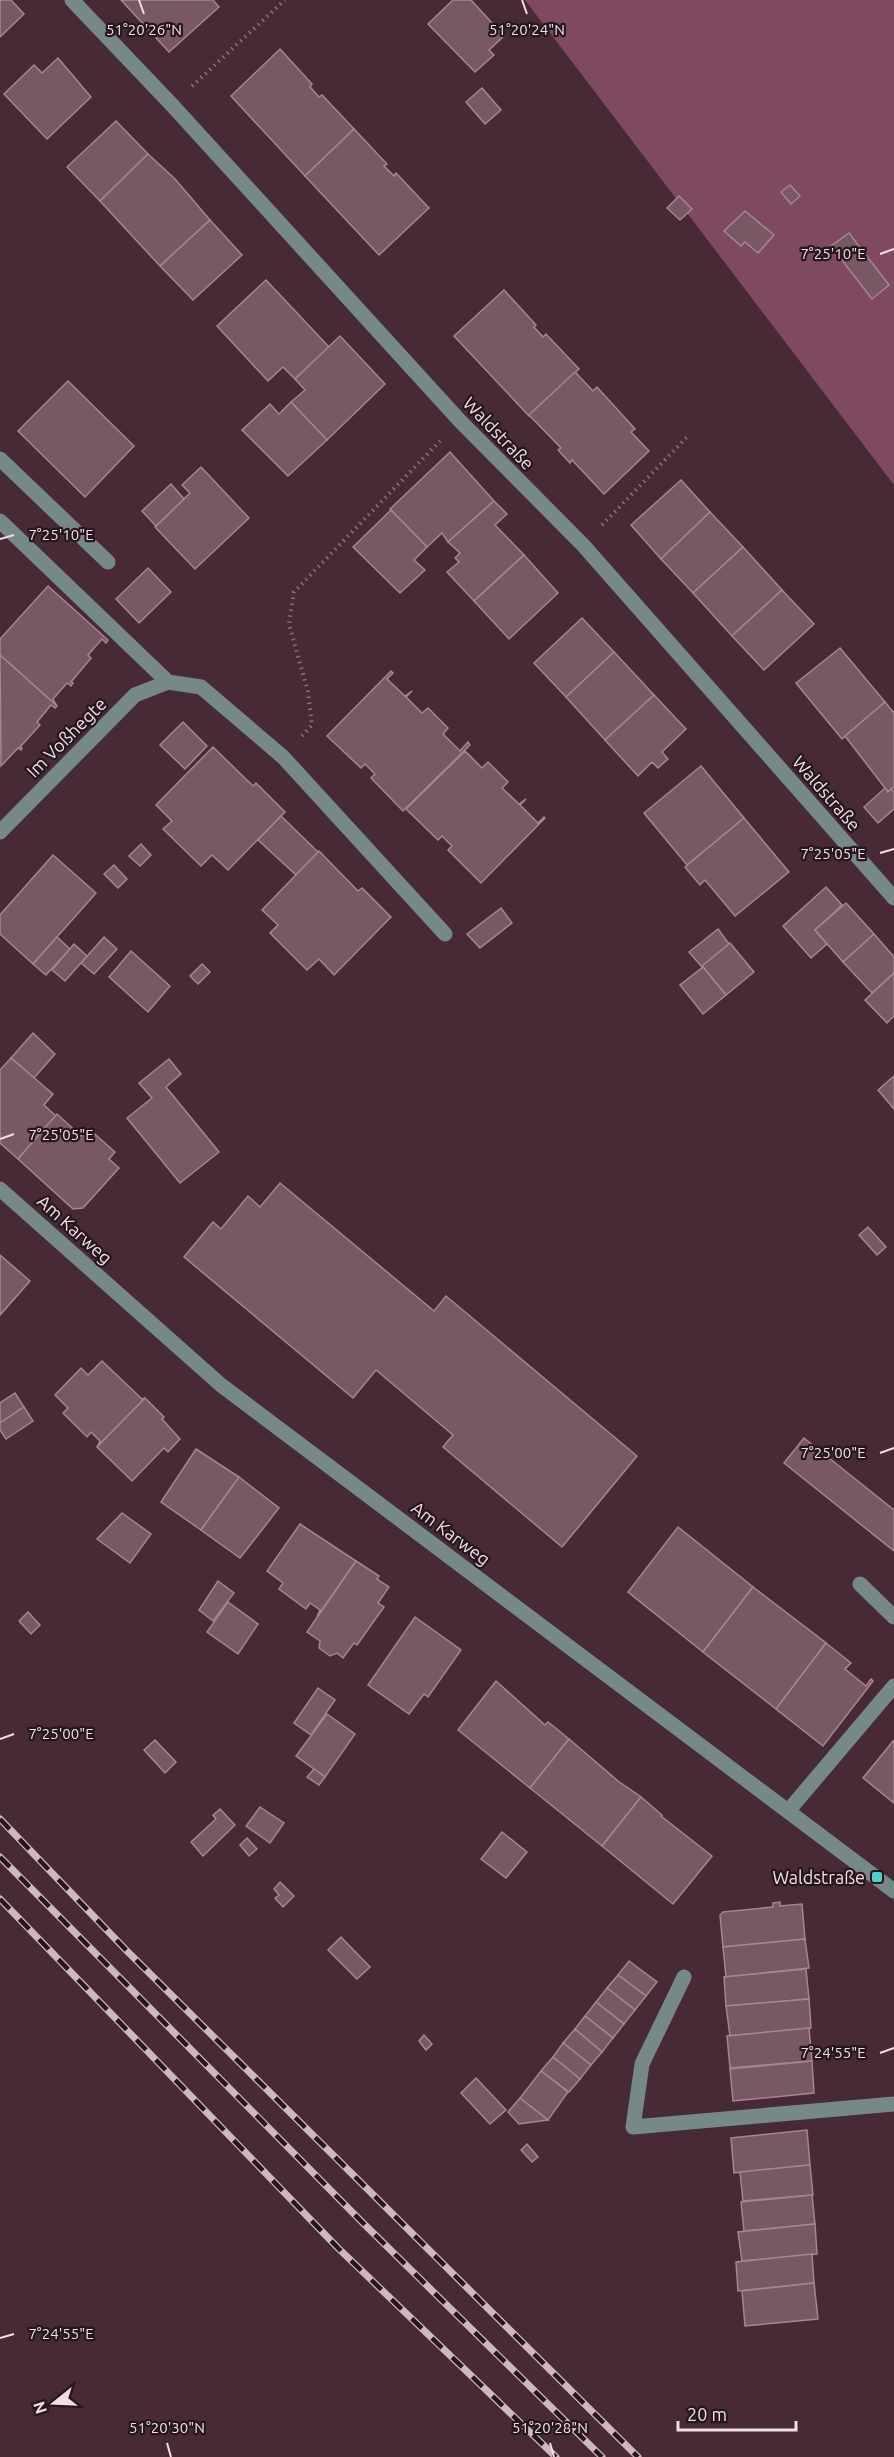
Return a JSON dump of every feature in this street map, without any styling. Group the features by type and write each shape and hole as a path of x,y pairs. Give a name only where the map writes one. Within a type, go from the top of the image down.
{"street":[{"name":"Waldstraße","path":"72,0 172,105 460,421 583,546 894,898"},
{"path":"0,459 108,562"},
{"path":"0,521 168,682 201,687 283,757 445,934"},
{"name":"Im Voßhegte","path":"0,832 135,695 168,682"},
{"name":"Am Karweg","path":"0,1189 221,1385 894,1891"},
{"path":"860,1584 894,1617"},
{"path":"789,1810 894,1686"},
{"path":"684,1977 642,2064 633,2127 894,2104"}],"path":[{"path":"172,105 285,0"},
{"path":"283,757 312,725 308,692 289,624 294,592 460,421"},
{"path":"583,546 688,436"}],"shaded area":[{"path":"525,0 894,0 894,485"}],"building":[{"path":"0,0 11,0 24,14 0,37"},
{"path":"121,0 213,0 219,7 169,52"},
{"path":"453,0 471,0 504,36 489,50 494,55 475,72 428,24"},
{"path":"280,49 312,84 310,87 319,97 322,95 354,129 305,176 231,96"},
{"path":"58,58 91,97 47,139 4,94 34,65 42,73"},
{"path":"482,88 501,110 485,124 466,102"},
{"path":"116,121 148,154 100,201 67,167"},
{"path":"354,129 387,164 384,166 394,176 396,173 429,208 379,255 305,176"},
{"path":"148,154 175,179 210,220 160,266 100,201"},
{"path":"790,185 800,196 791,204 781,192"},
{"path":"679,196 692,209 680,220 667,208"},
{"path":"745,211 774,235 758,253 745,242 741,246 724,231"},
{"path":"210,220 242,255 193,300 160,266"},
{"path":"849,233 889,285 872,299 831,246"},
{"path":"266,280 329,347 295,379 283,367 268,381 217,326"},
{"path":"504,290 536,325 534,327 543,337 546,334 579,369 529,416 454,336"},
{"path":"340,336 385,384 327,440 291,402 305,390 295,379"},
{"path":"575,372 593,391 597,387 635,429 631,432 649,451 604,494 572,460 570,463 558,450 561,448 529,415"},
{"path":"68,381 134,446 85,497 18,431"},
{"path":"291,402 327,440 288,476 242,430 270,404 279,414"},
{"path":"450,452 494,501 448,542 442,533 427,547 390,509"},
{"path":"201,467 249,518 195,569 155,527 190,493 182,485"},
{"path":"681,480 710,512 661,559 631,525"},
{"path":"171,484 184,499 156,526 142,511"},
{"path":"494,501 507,514 495,525 524,555 474,601 447,572 459,562 455,558 460,553 448,542"},
{"path":"391,510 427,547 414,560 425,570 400,593 353,547"},
{"path":"710,512 743,547 693,593 661,559"},
{"path":"743,547 782,590 732,636 693,593"},
{"path":"524,555 558,593 509,639 474,601"},
{"path":"148,568 171,592 139,623 116,599"},
{"path":"48,586 108,640 106,643 102,639 88,655 91,658 71,682 73,683 71,686 67,683 53,699 57,706 0,655 0,639"},
{"path":"782,590 814,624 764,670 732,636"},
{"path":"582,618 614,652 566,697 534,663"},
{"path":"840,648 885,702 842,739 796,683"},
{"path":"614,652 654,695 605,740 566,697"},
{"path":"0,655 57,706 55,708 51,705 37,722 40,725 20,747 21,750 18,748 1,766"},
{"path":"391,671 393,673 387,679 405,696 412,691 406,697 422,713 428,708 448,728 443,734 460,751 468,742 470,745 403,811 371,778 375,774 365,764 361,768 327,736"},
{"path":"654,695 686,729 662,752 668,759 658,768 652,762 638,776 605,740"},
{"path":"885,702 894,713 894,787 888,792 845,736"},
{"path":"183,722 207,746 185,769 160,745"},
{"path":"213,747 253,786 256,783 285,812 228,870 212,855 201,866 163,829 172,821 156,805"},
{"path":"465,751 482,768 488,762 508,782 502,788 519,804 526,799 520,805 538,823 545,818 481,883 448,850 452,846 442,836 438,840 406,809"},
{"path":"701,766 744,818 687,865 644,813"},
{"path":"885,788 888,792 891,789 894,792 894,809 878,823 864,807"},
{"path":"281,816 318,852 296,875 258,840"},
{"path":"744,818 789,872 735,916 705,880 700,885 685,867"},
{"path":"141,844 151,855 140,866 129,856"},
{"path":"319,851 358,891 362,888 391,917 334,975 319,959 307,970 270,933 278,925 262,910"},
{"path":"53,855 96,893 33,964 0,934 0,915"},
{"path":"114,865 127,879 118,888 104,874"},
{"path":"826,887 842,905 815,930 827,944 811,958 783,926"},
{"path":"846,903 874,934 843,962 815,930"},
{"path":"501,908 512,923 480,948 467,934"},
{"path":"718,929 729,944 702,967 689,952"},
{"path":"874,934 894,957 894,973 872,993 843,962"},
{"path":"57,937 70,949 46,975 33,964"},
{"path":"104,937 117,949 94,974 81,963"},
{"path":"730,943 754,972 726,995 702,966"},
{"path":"74,944 87,956 65,981 52,970"},
{"path":"131,951 170,986 148,1012 109,977"},
{"path":"202,964 210,972 198,984 190,976"},
{"path":"703,967 726,995 703,1014 680,985"},
{"path":"894,973 894,1016 887,1023 865,1000"},
{"path":"33,1033 55,1054 34,1078 11,1058"},
{"path":"11,1058 53,1094 44,1105 56,1116 18,1159 0,1143 0,1070"},
{"path":"169,1059 181,1074 166,1087 219,1152 180,1183 127,1118 152,1098 139,1083"},
{"path":"894,1076 894,1109 878,1090"},
{"path":"57,1114 81,1136 88,1128 115,1152 109,1159 119,1168 83,1208 73,1209 18,1159"},
{"path":"280,1183 434,1311 446,1296 637,1456 562,1547 443,1447 453,1435 376,1370 353,1398 184,1257 213,1222 221,1229 248,1196 260,1207"},
{"path":"868,1227 886,1247 877,1255 859,1235"},
{"path":"0,1255 30,1281 0,1315"},
{"path":"102,1361 142,1399 145,1398 97,1447 100,1441 91,1432 87,1437 63,1413 68,1408 55,1395 81,1368 88,1375"},
{"path":"15,1393 24,1407 0,1423 0,1403"},
{"path":"145,1398 164,1417 162,1419 180,1439 168,1452 164,1448 132,1481 97,1447"},
{"path":"24,1407 33,1421 6,1439 0,1430 0,1423"},
{"path":"804,1438 894,1510 894,1551 784,1463"},
{"path":"196,1449 239,1477 201,1530 161,1502"},
{"path":"239,1477 279,1508 240,1558 201,1530"},
{"path":"122,1513 151,1534 130,1563 97,1539"},
{"path":"300,1524 356,1561 317,1617 320,1610 310,1603 306,1609 279,1589 283,1583 267,1571"},
{"path":"678,1527 753,1587 703,1652 628,1592"},
{"path":"356,1561 379,1576 377,1579 389,1587 378,1603 384,1607 357,1645 354,1643 343,1658 337,1653 330,1656 319,1648 320,1641 307,1632"},
{"path":"218,1581 234,1593 213,1621 199,1610"},
{"path":"753,1587 826,1643 776,1709 703,1652"},
{"path":"228,1602 258,1624 238,1654 207,1632"},
{"path":"28,1612 40,1625 31,1634 19,1621"},
{"path":"415,1617 461,1650 428,1697 424,1694 409,1714 368,1685"},
{"path":"826,1643 851,1663 845,1669 866,1686 871,1679 873,1681 823,1746 776,1709"},
{"path":"496,1681 545,1725 548,1722 569,1739 530,1788 458,1730"},
{"path":"318,1688 335,1700 311,1735 294,1723"},
{"path":"327,1714 355,1734 325,1777 296,1756"},
{"path":"569,1739 618,1781 641,1797 602,1846 530,1788"},
{"path":"155,1740 176,1762 165,1773 144,1750"},
{"path":"894,1740 894,1803 863,1778"},
{"path":"314,1769 325,1777 319,1785 307,1777"},
{"path":"641,1797 661,1816 712,1856 673,1904 602,1846"},
{"path":"260,1807 284,1823 270,1843 246,1826"},
{"path":"220,1809 235,1825 203,1856 191,1842 216,1819 213,1815"},
{"path":"502,1832 527,1852 506,1878 481,1859"},
{"path":"247,1838 257,1849 249,1856 240,1845"},
{"path":"280,1882 294,1896 283,1907 275,1898 279,1895 274,1889"},
{"path":"780,1902 780,1906 802,1904 805,1939 723,1947 720,1915 723,1912 773,1907 773,1903"},
{"path":"341,1937 370,1967 357,1979 328,1950"},
{"path":"805,1939 809,1968 726,1977 723,1947"},
{"path":"629,1961 657,1982 646,1996 618,1975"},
{"path":"806,1969 809,1999 726,2006 724,1977"},
{"path":"618,1975 646,1996 635,2010 607,1988"},
{"path":"607,1988 635,2010 624,2024 596,2002"},
{"path":"809,1999 811,2028 730,2036 726,2006"},
{"path":"596,2002 624,2024 613,2038 585,2016"},
{"path":"585,2016 613,2038 602,2052 575,2029"},
{"path":"809,2028 812,2061 730,2068 727,2036"},
{"path":"575,2029 602,2052 591,2065 563,2043"},
{"path":"424,2035 432,2044 426,2050 419,2041"},
{"path":"563,2043 591,2065 580,2079 553,2057"},
{"path":"553,2057 580,2079 569,2092 541,2071"},
{"path":"812,2061 814,2093 733,2101 730,2069"},
{"path":"541,2071 568,2092 548,2120 520,2098"},
{"path":"476,2078 506,2110 490,2124 461,2093"},
{"path":"520,2098 548,2120 519,2124 508,2112"},
{"path":"807,2130 810,2165 734,2173 731,2138"},
{"path":"527,2144 538,2157 532,2162 521,2150"},
{"path":"810,2165 813,2195 743,2201 740,2172"},
{"path":"812,2195 815,2224 744,2231 741,2202"},
{"path":"815,2224 817,2254 742,2261 738,2232"},
{"path":"812,2254 814,2283 738,2291 736,2262"},
{"path":"814,2283 818,2319 745,2326 742,2291"}],"railway":[{"path":"0,1819 127,1951 638,2457"},
{"path":"0,1857 363,2223 602,2457"},
{"path":"0,1899 338,2248 556,2457"}],"place":[{"name":"Waldstraße","path":"877,1877"}]}
